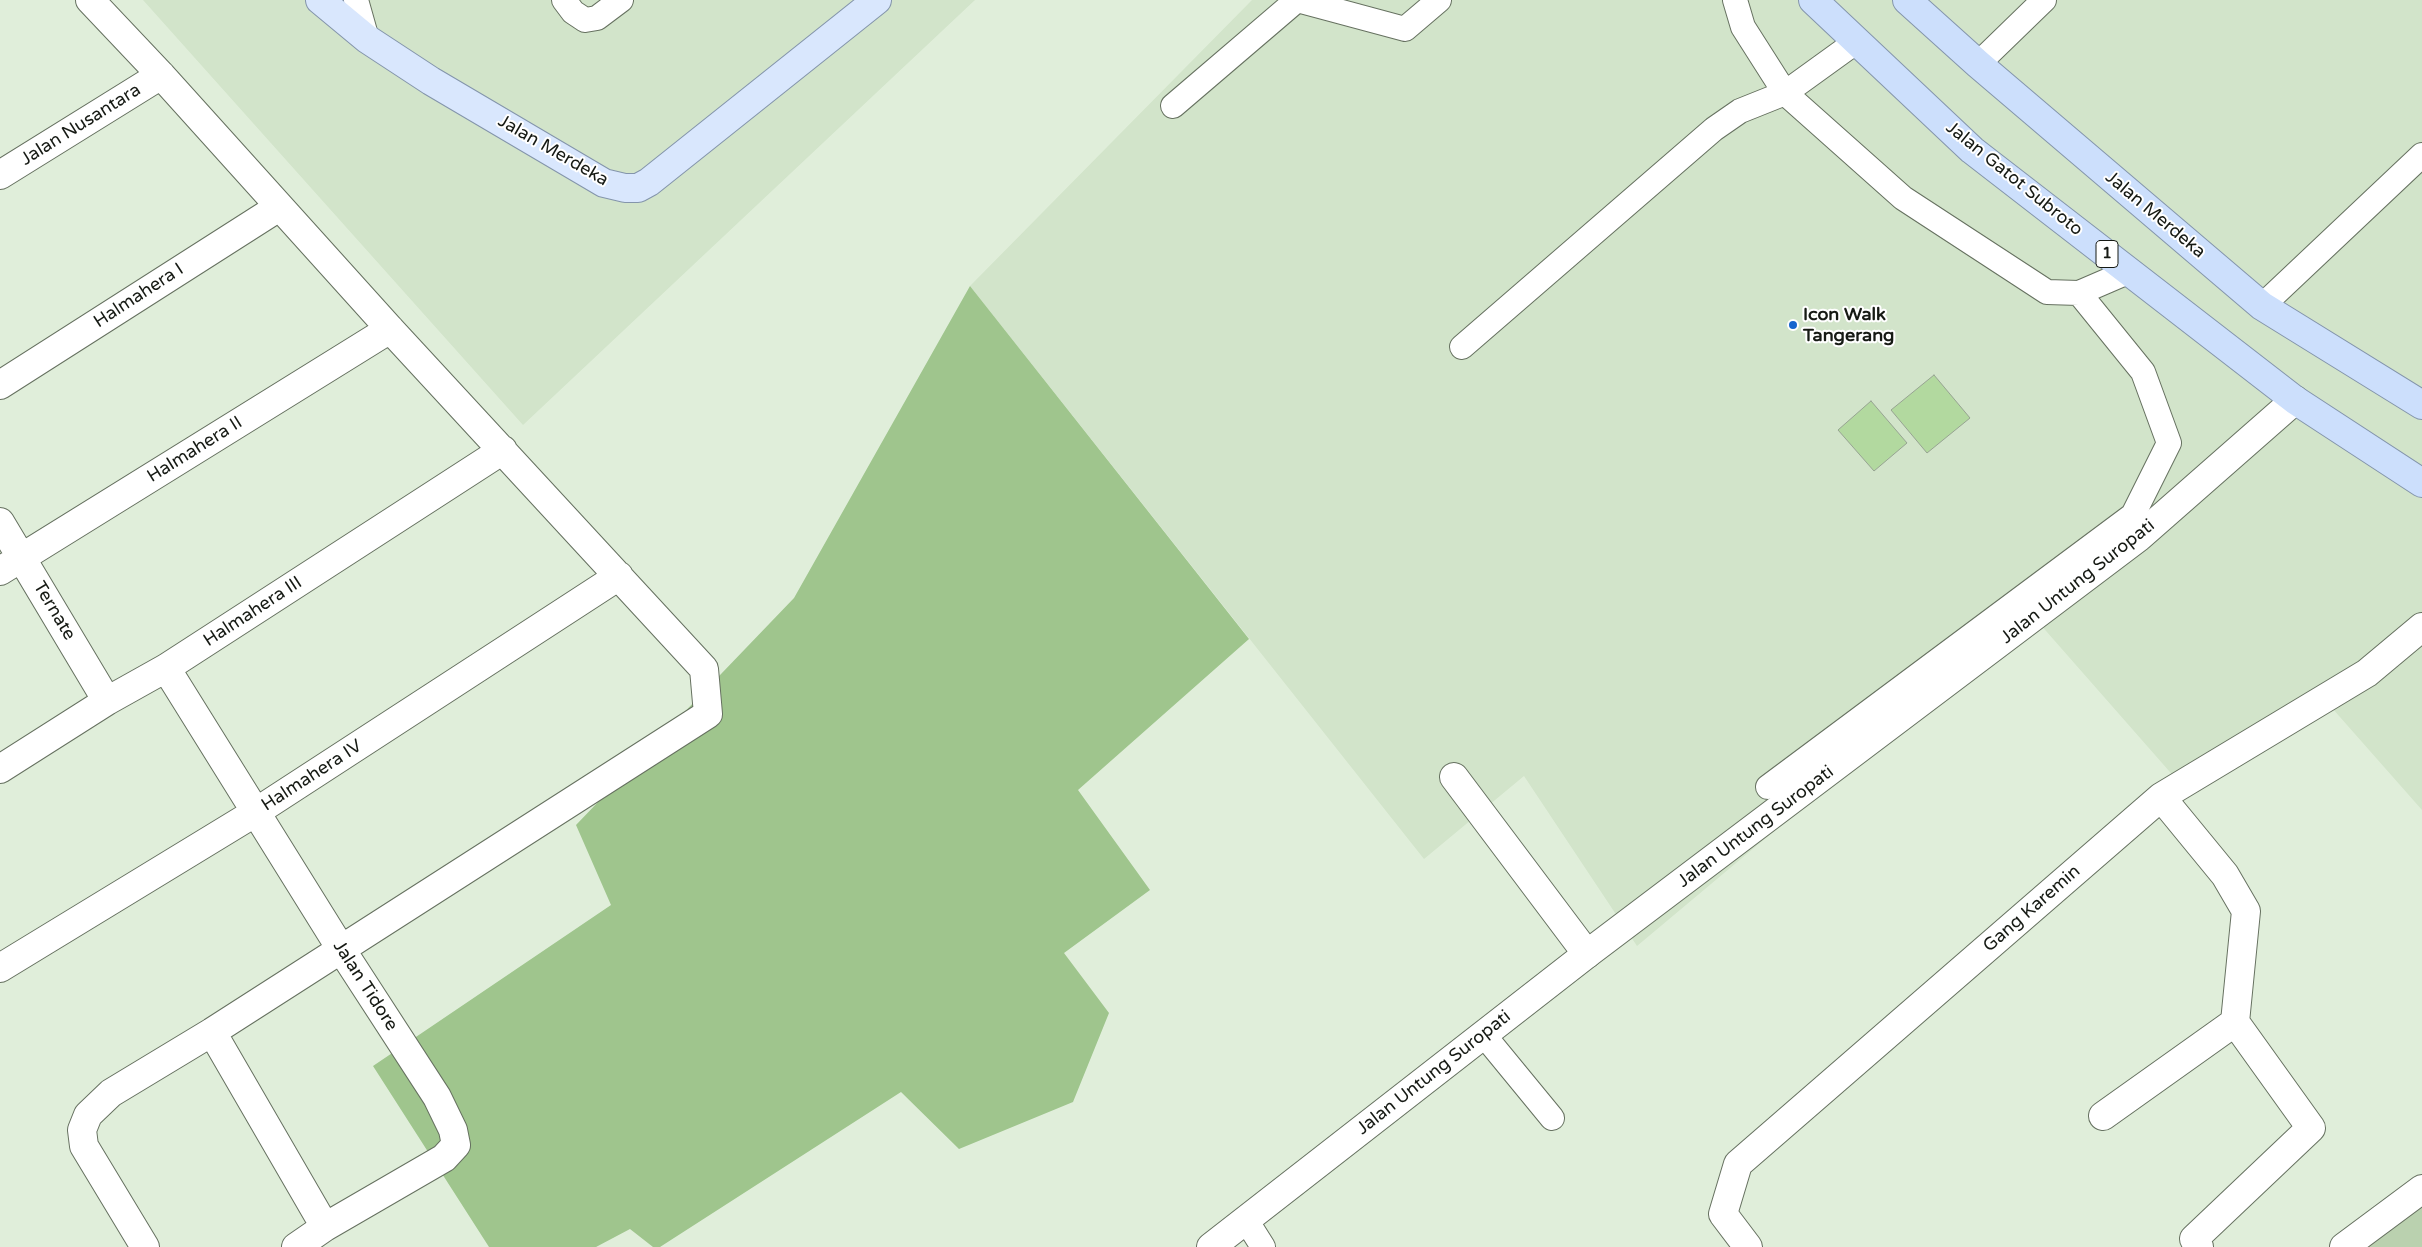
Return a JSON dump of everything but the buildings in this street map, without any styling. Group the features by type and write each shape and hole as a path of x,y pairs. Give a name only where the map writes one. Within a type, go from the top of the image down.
{"highway":[{"name":"Jalan Gatot Subroto","path":"1813,0 1972,150 2295,400 2422,483"},
{"name":"Jalan Merdeka","path":"1907,0 1978,64 2262,306 2422,405"}],"main road":[{"name":"Jalan Merdeka","path":"320,0 367,39 431,81 604,183 617,187 638,188 649,182 877,0"}],"street":[{"path":"90,0 161,75 390,329 504,450 704,669 708,714 212,1032 111,1093 88,1114 82,1130 84,1146 145,1247"},
{"name":"Jalan Nusantara","path":"0,175 161,75"},
{"name":"Halmahera I","path":"0,384 279,207"},
{"name":"Halmahera II","path":"11,564 390,329"},
{"name":"Jalan Untung Suropati","path":"1211,1247 1586,954 2139,538 2295,400"},
{"name":"Halmahera III","path":"0,769 107,700 166,668 504,450"},
{"name":"Ternate","path":"0,522 11,564 107,700"},
{"name":"Halmahera IV","path":"0,968 256,812 619,576"},
{"name":"Gang Karemin","path":"1748,1247 1723,1214 1738,1164 2161,797 2367,674 2422,628"},
{"name":"Jalan Tidore","path":"166,668 341,949 437,1097 453,1130 456,1144 444,1158 325,1227 296,1247"},
{"path":"1454,777 1586,954"},
{"path":"2161,797 2225,875 2246,911 2235,1022 2311,1128 2194,1239 2199,1247"},
{"path":"2103,1116 2235,1022"},
{"path":"212,1032 325,1227"},
{"path":"2344,1247 2422,1189"}],"lane":[{"path":"356,0 367,39"},
{"path":"564,0 573,12 585,20 597,18 621,0"},
{"path":"1173,106 1297,0 1405,29 1439,0"},
{"path":"1735,0 1743,27 1785,93 1903,198 2047,292 2079,293 2130,271"},
{"path":"1978,64 2044,0"},
{"path":"1462,348 1714,129 1740,111 1785,93 1857,41"},
{"path":"2262,306 2422,156"},
{"path":"1768,787 2133,515 2169,443 2143,372 2079,293"},
{"path":"1483,1034 1552,1118"},
{"path":"1246,1220 1263,1247"}],"shaded area":[{"path":"143,0 975,0 523,425"},
{"path":"1252,0 2422,0 2422,810 2332,708 2184,788 2032,615 1637,946 1524,776 1424,859 970,286"},
{"path":"2422,1182 2422,1247 2347,1247"}],"green space":[{"path":"970,286 1249,639 1078,790 1150,890 1064,953 1109,1013 1073,1102 959,1149 901,1092 660,1247 653,1247 630,1229 596,1247 489,1247 373,1066 611,905 576,825 794,598"}],"place":[{"name":"Icon Walk Tangerang","path":"1793,325"}]}
